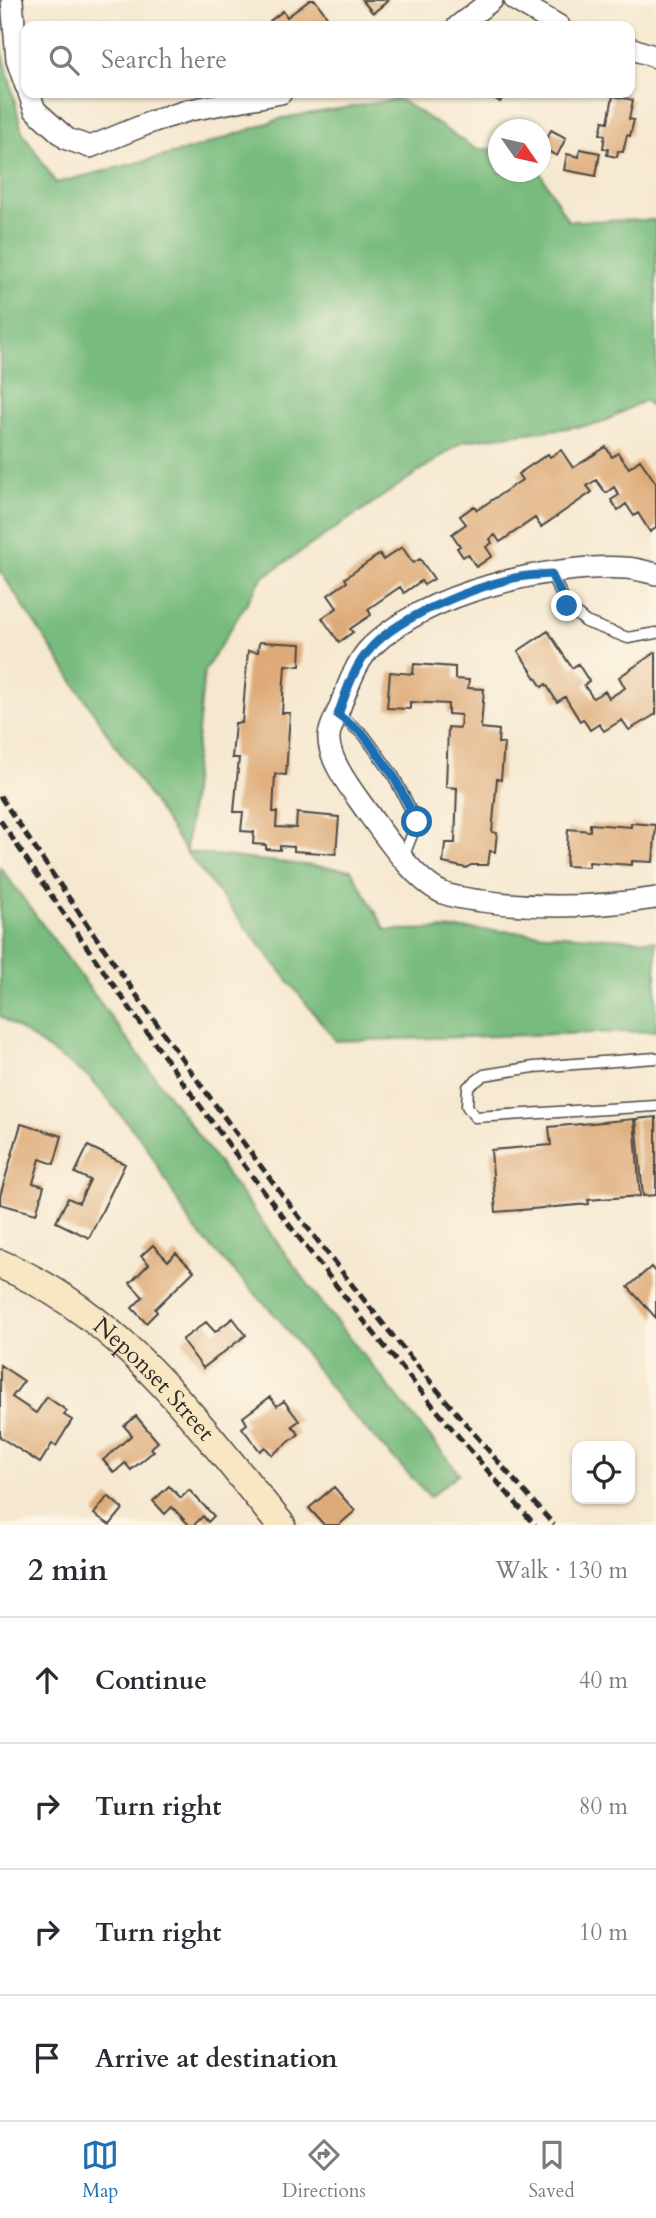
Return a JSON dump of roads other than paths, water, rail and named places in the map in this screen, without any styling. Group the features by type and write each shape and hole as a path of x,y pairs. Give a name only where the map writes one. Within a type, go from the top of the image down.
{"main road":[{"name":"Neponset Street","path":"0,1265 58,1293 97,1320 140,1359 168,1388 281,1525"}],"street":[{"path":"12,0 17,60 21,72"},
{"path":"465,21 492,0"},
{"path":"515,0 551,21"},
{"path":"635,50 656,57"},
{"path":"31,98 35,110 67,139 90,147 154,121 190,110 254,98"},
{"path":"656,574 626,568 516,577 463,594 408,620 371,647 353,673 329,737 339,771 403,858 415,872 440,892 459,898 523,907 630,902 656,898"}],"lane":[{"path":"551,574 567,606 586,622 628,638 656,632"},
{"path":"338,715 364,735 393,775 417,822 403,858"},
{"path":"656,1058 534,1067 484,1075 468,1087 467,1106 475,1117 656,1106"}],"railway":[{"path":"0,796 129,985 264,1170 405,1351 554,1525"},
{"path":"0,820 62,912 256,1182 392,1356 535,1525"}]}
